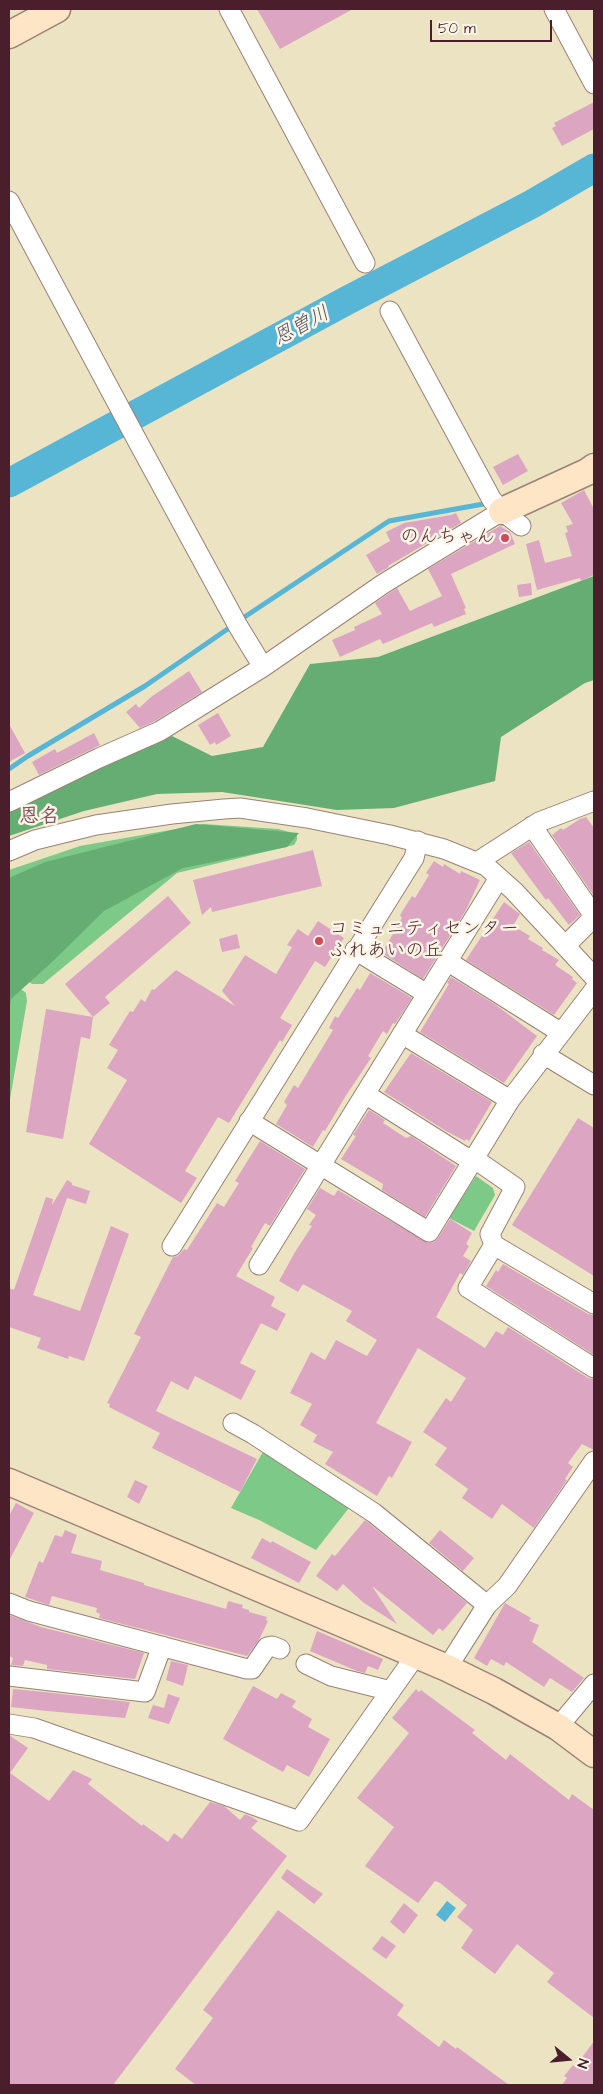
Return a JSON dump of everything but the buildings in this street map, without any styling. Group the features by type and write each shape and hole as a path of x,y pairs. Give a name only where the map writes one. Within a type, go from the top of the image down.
{"street":[{"path":"9,35 56,9"},
{"path":"228,9 365,263"},
{"path":"554,9 594,84"},
{"path":"9,201 134,436 238,626 263,667"},
{"path":"390,311 492,500 512,519"},
{"path":"9,802 98,758 160,731 263,667 382,584 512,519 594,467"},
{"path":"478,862 532,826 591,807"},
{"path":"9,851 35,840 96,825 224,808 240,808 307,818 418,841 478,862 514,891 594,977"},
{"path":"532,826 592,913 590,921 565,946"},
{"path":"172,1246 414,858 418,841"},
{"path":"259,1265 498,878"},
{"path":"355,950 427,994"},
{"path":"447,962 560,1032"},
{"path":"249,1121 429,1232 510,1100 560,1032 594,990"},
{"path":"402,1034 510,1100"},
{"path":"544,1054 594,1085"},
{"path":"364,1094 473,1162 478,1162 515,1187 490,1234 494,1245 594,1304"},
{"path":"494,1245 468,1288 594,1368"},
{"path":"233,1423 374,1513 487,1605"},
{"path":"447,1668 487,1605 507,1586 594,1461"},
{"path":"9,1482 447,1668 494,1691 558,1727 594,1754"},
{"path":"9,1603 30,1611 247,1669 252,1669 267,1647 272,1646 280,1649"},
{"path":"9,1676 145,1692 162,1646"},
{"path":"9,1724 34,1728 299,1821 416,1655"},
{"path":"306,1664 331,1676 391,1691"},
{"path":"558,1727 594,1684"}],"green space":[{"path":"594,576 594,680 585,683 501,737 495,781 394,808 337,810 222,792 157,794 84,811 9,836 9,810 42,792 172,736 212,756 263,747 310,664 378,657"},
{"path":"196,824 299,833 287,847 183,868 104,911 11,999 9,1012 9,878 45,862"},
{"path":"204,824 278,829 297,834 297,840 294,845 177,873 43,984 32,984 9,968 9,870 80,846"},
{"path":"9,980 26,993 27,1001 9,1105"},
{"path":"476,1176 493,1188 495,1195 474,1231 449,1218"},
{"path":"264,1450 352,1504 316,1550 259,1520 231,1508"}],"water":[{"path":"447,1901 456,1908 445,1922 436,1915"}],"waterway":[{"name":"恩曽川","path":"9,483 346,301 532,204 594,168"},
{"path":"243,618 389,521 489,503"},
{"path":"9,769 145,686 232,626"}],"place":[{"name":"のんちゃん","path":"505,538"},
{"name":"コミュニティセンター ふれあいの丘","path":"319,941"}],"district":[{"name":"恩名","path":"39,818"}]}
